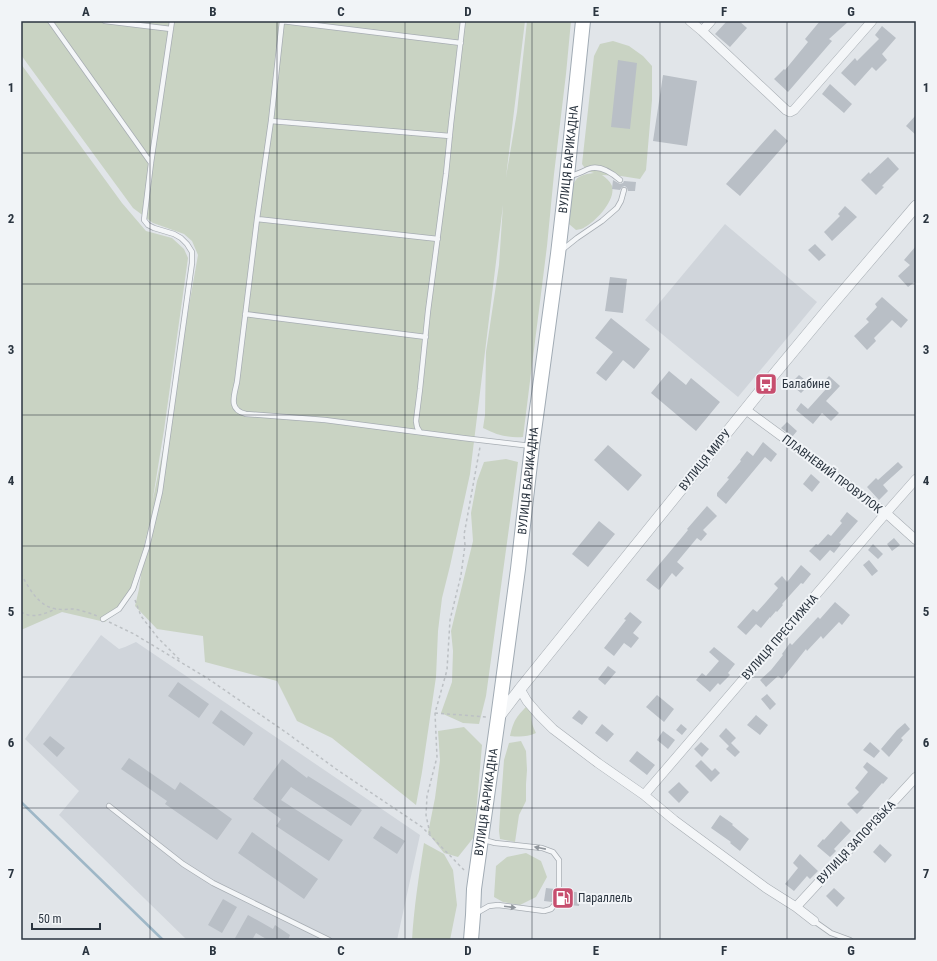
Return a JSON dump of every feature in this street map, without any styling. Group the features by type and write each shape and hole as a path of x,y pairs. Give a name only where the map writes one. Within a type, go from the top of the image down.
{"main road":[{"name":"ВУЛИЦЯ БАРИКАДНА","path":"471,940 474,889 518,569 532,446 558,254 583,21"}],"street":[{"path":"690,21 786,110 790,112 794,110 872,21"},
{"path":"702,31 711,21"},
{"name":"ВУЛИЦЯ МИРУ","path":"498,718 829,308 916,206"},
{"name":"ПЛАВНЕВИЙ ПРОВУЛОК","path":"746,410 886,514 916,540"},
{"name":"ВУЛИЦЯ ПРЕСТИЖНА","path":"644,796 916,479"},
{"path":"520,689 527,701 553,729 766,888 796,907 814,921"},
{"name":"ВУЛИЦЯ ЗАПОРІЗЬКА","path":"796,907 916,777"}],"lane":[{"path":"50,21 151,163"},
{"path":"105,21 171,29"},
{"path":"103,618 119,609 133,589 147,547 160,492 192,263 192,252 181,238 174,234 154,228 148,225 144,220 172,21"},
{"path":"461,43 282,21 271,121 256,219 237,382 233,404 240,412 325,420 532,446"},
{"path":"420,432 416,421 463,21"},
{"path":"271,121 450,136"},
{"path":"567,176 573,176 590,168 600,168 613,173 620,180"},
{"path":"558,254 576,238 602,221 617,208 624,190"},
{"path":"256,219 438,239"},
{"path":"245,314 426,337"},
{"path":"109,806 184,864 213,883 329,940"},
{"path":"482,839 495,843 542,848 553,852 559,860 559,890"},
{"path":"473,915 489,906 498,905 544,911 551,909 556,903"},
{"path":"814,921 831,933 850,940"}],"path":[{"path":"431,836 426,815 427,796 437,757 435,713 447,670 450,620 461,575 465,545 464,535 481,440"},
{"path":"21,574 38,600 47,606 56,609 74,609 103,618 134,634 214,682 336,769 422,827 468,873"},
{"path":"133,589 134,599 142,616 158,638 182,663"},
{"path":"21,612 26,615 41,615 56,609"},
{"path":"435,713 498,718"}],"shaded area":[{"path":"725,224 817,302 738,397 645,320"},
{"path":"101,635 119,649 136,642 420,835 397,940 187,940 59,815 79,791 25,739"}],"green space":[{"path":"21,21 525,21 506,177 517,112 527,21 571,21 547,246 523,437 502,436 483,428 485,415 486,352 499,265 503,205 470,474 442,598 438,631 436,677 416,805 332,738 297,721 277,681 205,662 203,636 157,629 135,606 139,589 147,532 136,589 105,622 62,612 21,630 21,64 122,203 146,231 172,238 184,249 188,258 152,504 166,435 198,255 192,241 184,234 153,223 133,208 21,55"},
{"path":"613,41 629,46 643,56 652,66 652,100 646,170 640,179 602,175 612,186 611,197 608,204 594,220 584,228 576,230 569,224 573,185 578,178 594,173 587,171 582,164 594,56 600,44"},
{"path":"506,459 518,462 486,696 479,724 463,723 441,713 452,682 453,651 451,631 473,541 471,513 477,481 484,462"},
{"path":"529,704 532,707 532,721 536,733 517,737 510,736 516,718"},
{"path":"464,727 482,745 474,837 458,857 444,853 428,833 435,798 440,760 438,731"},
{"path":"521,741 526,751 526,801 519,815 515,842 500,839 500,814 504,760 509,743"},
{"path":"424,843 444,854 453,870 457,905 450,940 412,940 415,903"},
{"path":"526,853 541,861 547,877 536,897 520,905 503,902 494,897 496,866 507,857"}],"building":[{"path":"727,21 739,21 747,28 730,47 715,34"},
{"path":"820,21 849,21 829,39 832,41 788,92 774,79 784,69 785,70 808,42 805,39"},
{"path":"882,26 896,38 882,54 887,60 876,71 872,67 855,86 841,73 855,58 857,61 879,39 875,35"},
{"path":"618,60 637,63 630,129 611,127"},
{"path":"663,75 697,81 687,146 653,141"},
{"path":"830,84 852,104 844,113 822,94"},
{"path":"916,115 916,135 906,126"},
{"path":"775,129 788,141 740,196 726,184"},
{"path":"888,157 899,169 882,186 884,187 876,195 861,180 869,172 870,174"},
{"path":"613,180 620,184 624,181 636,182 635,191 628,191 625,186 620,190 612,189"},
{"path":"845,206 857,217 832,241 824,232 840,216 838,214"},
{"path":"815,244 826,255 819,261 808,250"},
{"path":"916,246 916,281 908,287 898,276 910,265 904,260"},
{"path":"610,277 627,279 623,313 605,311"},
{"path":"882,297 908,320 901,328 892,320 874,338 876,341 867,350 854,336 869,322 866,319 877,307 875,304"},
{"path":"611,318 650,349 634,369 623,360 606,381 596,373 613,352 595,338"},
{"path":"669,371 686,385 691,378 720,402 696,431 651,393"},
{"path":"799,375 810,384 801,393 790,384"},
{"path":"829,376 840,386 826,401 839,413 831,421 822,413 813,424 796,410 801,403 808,409 826,389 821,385"},
{"path":"787,422 797,431 792,437 781,428"},
{"path":"763,442 777,454 771,462 765,457 726,504 717,496 717,493 729,479 727,478 747,451 753,456"},
{"path":"608,445 642,475 628,491 594,460"},
{"path":"898,462 903,467 883,485 888,491 879,500 867,487 876,478 878,480"},
{"path":"811,474 820,482 812,492 803,484"},
{"path":"707,506 717,516 703,530 707,534 701,541 697,538 677,562 684,568 676,577 672,573 659,590 646,580"},
{"path":"847,512 858,521 839,543 841,544 834,553 830,550 820,561 809,551 816,544 818,545 828,534 831,536 842,523 840,521"},
{"path":"599,521 615,534 588,567 572,554"},
{"path":"894,538 900,545 892,551 887,544"},
{"path":"873,544 883,554 878,559 868,550"},
{"path":"869,560 878,571 872,576 863,565"},
{"path":"801,565 811,574 803,584 801,583 782,604 783,605 777,612 776,611 770,617 761,628 756,624 746,635 737,627 753,609 757,612 766,602 778,588 774,584 782,576 787,582"},
{"path":"835,602 850,615 842,625 839,622 823,639 821,636 807,651 806,649 782,679 778,676 766,687 760,680 771,670 790,643 792,645 818,617 820,619"},
{"path":"630,612 642,622 633,633 639,638 631,648 624,643 614,656 604,648 626,620 624,619"},
{"path":"714,647 735,664 728,673 730,675 720,685 718,683 710,692 696,680 702,673 706,676 719,661 709,652"},
{"path":"608,666 616,672 605,685 598,679"},
{"path":"178,682 209,704 199,718 168,696"},
{"path":"767,694 776,704 770,710 761,699"},
{"path":"657,695 674,709 664,722 646,707"},
{"path":"221,710 253,733 244,746 212,723"},
{"path":"579,710 588,717 582,725 572,718"},
{"path":"756,715 768,725 760,735 747,725"},
{"path":"905,723 910,729 901,738 903,740 889,757 881,749"},
{"path":"602,724 614,734 607,742 595,733"},
{"path":"681,724 687,729 682,735 676,730"},
{"path":"726,728 736,738 731,743 740,752 735,757 726,749 729,746 719,736"},
{"path":"663,731 675,740 668,749 657,740"},
{"path":"50,736 65,748 57,757 43,744"},
{"path":"701,742 709,749 702,757 694,749"},
{"path":"870,742 880,751 874,758 863,750"},
{"path":"637,751 655,765 647,775 629,761"},
{"path":"129,758 175,790 180,782 232,819 217,840 165,804 167,801 121,769"},
{"path":"282,759 307,778 308,776 362,810 351,826 291,787 281,800 343,840 329,861 276,826 281,819 253,799"},
{"path":"701,760 712,771 715,768 720,773 711,782 695,766"},
{"path":"867,762 888,778 862,806 864,807 857,814 847,804 859,792 855,788 868,772 863,767"},
{"path":"679,782 689,792 679,803 668,792"},
{"path":"720,815 733,824 732,825 749,839 740,851 730,843 731,842 711,828"},
{"path":"841,821 851,831 834,849 836,851 830,857 817,846"},
{"path":"381,826 405,841 397,854 373,838"},
{"path":"252,832 318,879 304,899 238,853"},
{"path":"880,844 892,855 885,863 873,852"},
{"path":"800,854 818,871 810,879 807,876 794,891 785,884 798,868 793,863"},
{"path":"546,888 555,889 559,894 563,890 581,893 579,906 560,904 559,900 556,899 552,902 544,901"},
{"path":"834,888 845,898 837,907 826,896"},
{"path":"223,899 237,907 222,933 208,925"},
{"path":"248,915 273,929 275,925 290,935 288,940 268,940 256,933 252,940 234,940"}],"waterway":[{"path":"21,802 163,940"}],"place":[{"name":"Балабине","path":"766,384"},
{"name":"Параллель","path":"563,898"}]}
